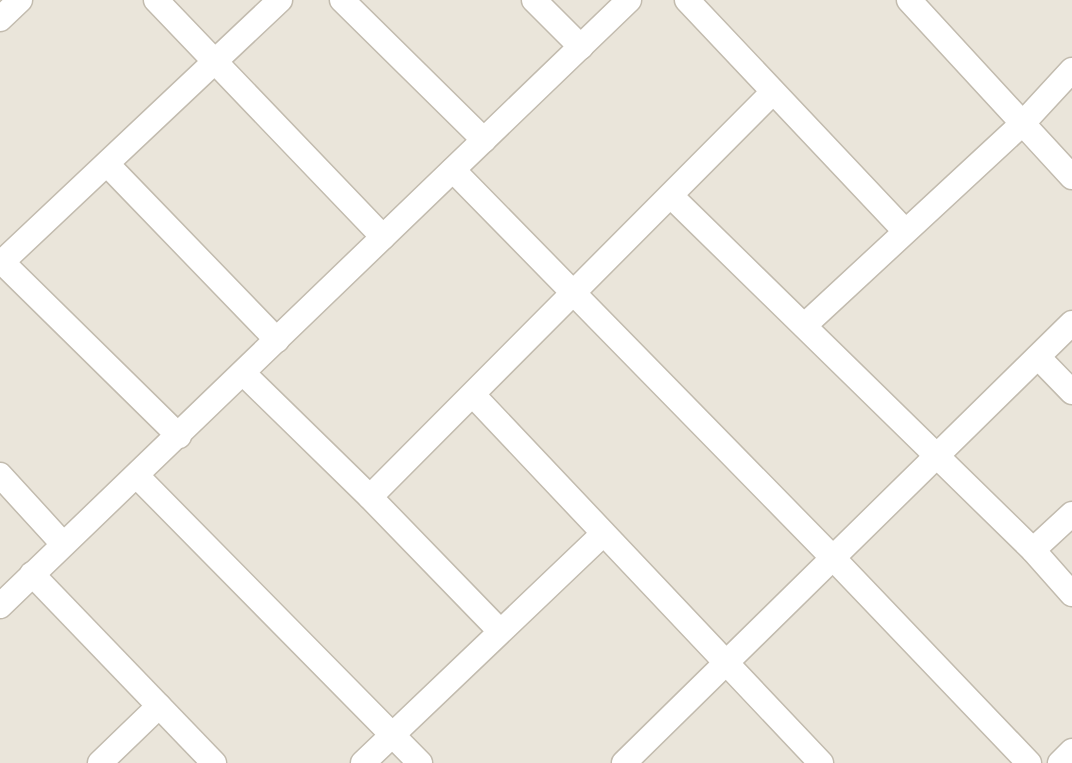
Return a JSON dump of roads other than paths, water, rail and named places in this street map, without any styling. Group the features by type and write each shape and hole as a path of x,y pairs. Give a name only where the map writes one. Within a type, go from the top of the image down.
{"street":[{"path":"0,19 20,0"},
{"path":"156,0 383,237"},
{"path":"179,436 1,262 280,0"},
{"path":"342,0 484,140"},
{"path":"534,0 581,46"},
{"path":"0,606 63,544 138,476 628,0"},
{"path":"687,0 905,231"},
{"path":"909,0 1072,177"},
{"path":"805,326 1023,123 1072,70"},
{"path":"370,497 474,396 573,292 773,92"},
{"path":"107,164 277,340"},
{"path":"453,170 834,559 1029,763"},
{"path":"671,196 1034,550 1072,594"},
{"path":"624,763 1072,323"},
{"path":"1038,357 1072,392"},
{"path":"243,373 370,497 499,630"},
{"path":"474,396 820,763"},
{"path":"0,475 63,544"},
{"path":"138,476 420,763"},
{"path":"1034,550 1072,514"},
{"path":"363,763 499,630 603,534"},
{"path":"32,574 214,763"},
{"path":"99,763 159,706"},
{"path":"1060,763 1072,751"}]}
